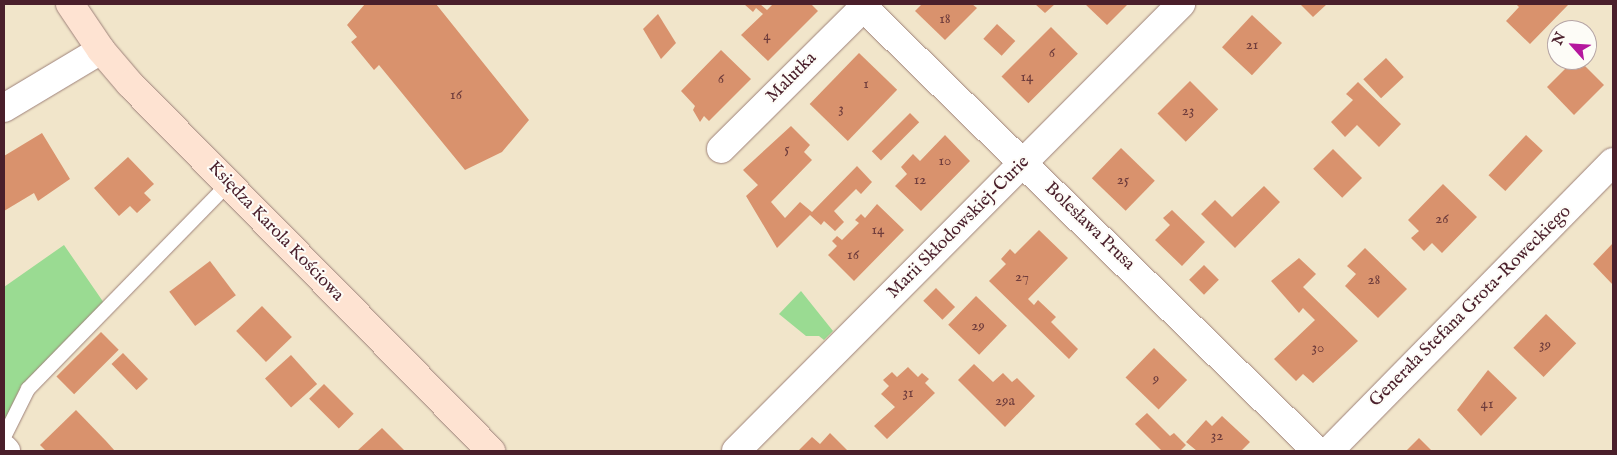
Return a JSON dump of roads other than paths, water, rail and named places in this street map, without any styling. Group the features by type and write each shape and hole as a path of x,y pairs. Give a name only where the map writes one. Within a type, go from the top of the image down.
{"street":[{"name":"Księdza Karola Kościowa","path":"70,4 100,50 228,184 491,451"},
{"name":"Marii Skłodowskiej-Curie","path":"736,451 1182,4"},
{"name":"Bolesława Prusa","path":"862,6 1317,451"},
{"name":"Malutka","path":"721,149 862,6"},
{"path":"4,108 100,50"},
{"name":"Generała Stefana Grota-Roweckiego","path":"1329,451 1613,162"}],"lane":[{"path":"4,437 28,389 228,184"}]}
